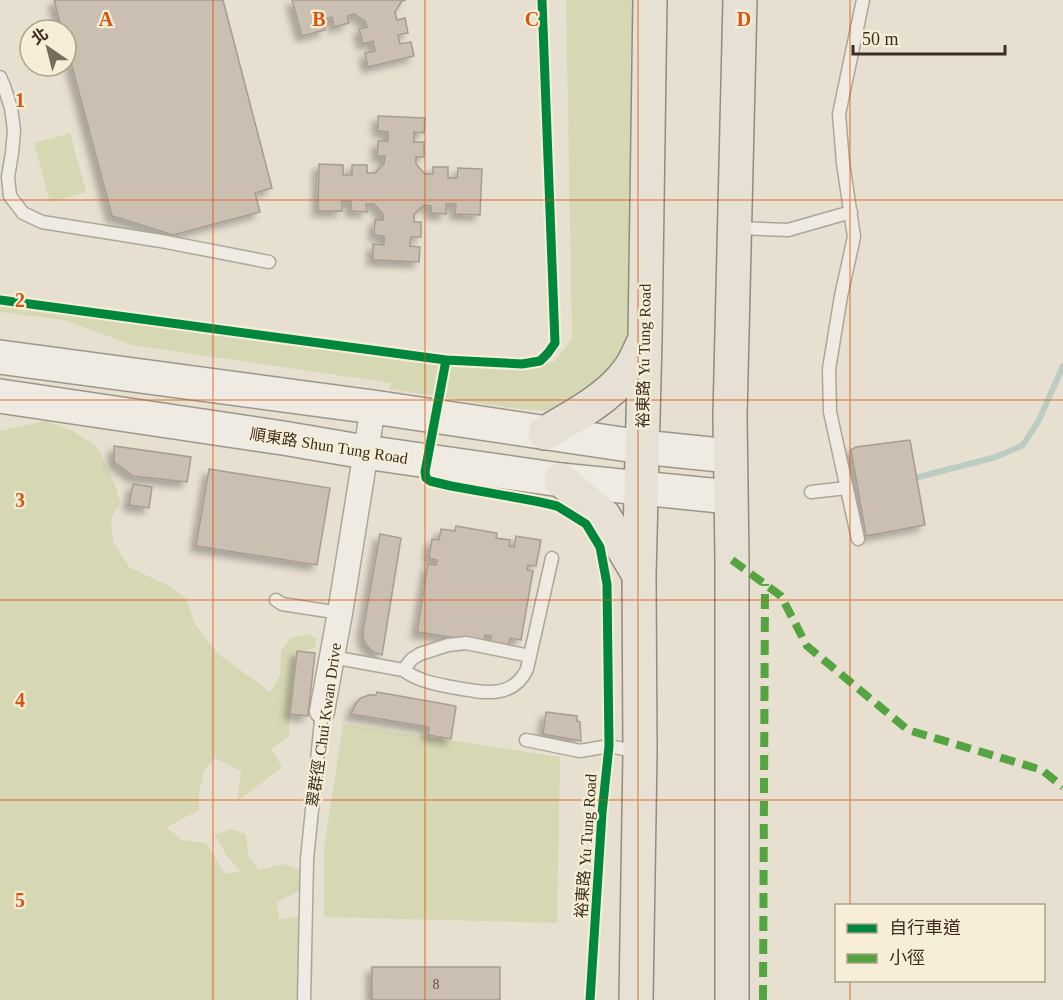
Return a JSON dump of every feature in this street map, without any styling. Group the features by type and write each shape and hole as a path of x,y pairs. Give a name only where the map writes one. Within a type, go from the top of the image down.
{"main road":[{"name":"裕東路 Yu Tung Road","path":"636,1000 640,752 639,575 650,0"},
{"path":"732,1000 730,456 740,0"},
{"path":"545,433 580,413 613,388 627,374 645,339"},
{"path":"0,357 373,407 642,447 730,456"},
{"name":"順東路 Shun Tung Road","path":"0,396 561,480 730,497"},
{"path":"561,480 604,516 639,575"}],"street":[{"name":"翠群徑 Chui Kwan Drive","path":"322,711 373,407"}],"lane":[{"path":"858,539 830,412 829,369 854,237 843,163 839,114 862,0"},
{"path":"0,77 11,108 14,130 8,177 10,196 23,213 42,222 269,262"},
{"path":"0,200 9,190"},
{"path":"734,228 789,230 851,212"},
{"path":"811,492 847,488"},
{"path":"332,657 402,669 422,681 483,693 500,692 507,689 523,676 530,656 552,558"},
{"path":"276,600 282,604 340,613"},
{"path":"402,669 420,654 448,645 466,643 530,656"},
{"name":"翠群徑 Chui Kwan Drive","path":"304,1000 307,859 322,711"},
{"path":"526,740 580,751 609,746 640,752"}],"green space":[{"path":"566,0 636,0 628,363 560,410 542,411 504,407 390,389 391,383 132,345 64,320 0,312 0,303 430,363 535,368 555,361 572,339"},
{"path":"70,133 86,192 50,202 34,143"},
{"path":"45,421 69,429 97,446 116,487 120,503 111,518 113,541 129,567 167,585 186,598 195,624 218,654 270,693 280,675 281,651 290,638 308,634 316,639 315,648 297,652 289,736 271,749 282,767 237,802 241,771 215,758 204,771 199,792 199,810 167,827 181,840 206,843 225,874 241,871 228,858 215,835 231,829 246,834 249,858 259,870 284,864 307,873 302,890 277,902 279,920 299,916 312,944 313,973 310,1000 0,1000 0,431"},
{"path":"343,724 560,757 557,923 324,917 324,849"}],"building":[{"path":"54,0 223,0 272,188 255,193 260,212 173,235 112,216 75,78 78,78 78,18 59,18"},
{"path":"292,0 406,0 402,1 395,12 397,20 405,18 408,33 398,35 400,44 411,42 414,56 368,67 365,53 375,51 373,41 363,44 359,29 367,27 365,21 354,14 347,16 349,23 334,27 332,17 322,20 325,30 302,36"},
{"path":"378,116 425,118 424,133 414,132 414,142 424,142 424,157 416,157 416,164 425,174 433,174 433,167 448,167 448,178 457,178 458,168 482,169 480,215 455,214 456,204 446,204 446,214 431,213 431,206 424,205 414,214 414,222 421,222 421,237 411,237 410,246 420,247 419,262 373,260 373,244 384,245 384,236 374,235 375,220 383,220 383,214 374,204 366,204 367,212 351,211 351,201 342,201 342,211 318,211 319,164 343,165 343,175 352,175 352,165 367,165 367,173 375,173 384,164 385,156 377,156 378,141 388,141 388,132 378,131"},
{"path":"910,440 925,525 866,536 851,450 856,447"},
{"path":"114,446 191,457 187,482 133,476 114,462"},
{"path":"209,469 330,488 317,565 196,546"},
{"path":"133,484 152,487 149,508 129,505"},
{"path":"456,526 497,533 496,538 510,540 509,546 514,547 516,536 541,540 536,566 528,565 527,570 533,571 521,640 510,638 508,646 490,643 491,636 485,635 484,642 417,632 428,564 436,565 437,560 429,558 432,539 439,540 441,529 455,531"},
{"path":"380,534 401,538 382,655 373,652 363,638"},
{"path":"297,651 315,653 308,716 290,714"},
{"path":"377,692 456,706 451,739 428,735 429,727 351,714 361,698 376,695"},
{"path":"546,712 577,716 577,721 580,722 581,741 543,734"},
{"path":"372,967 500,967 500,1000 372,1000"}],"waterway":[{"path":"911,479 996,457 1023,445 1039,420 1063,366"}],"marked path":[{"path":"732,560 781,596 807,646 908,730 1042,770 1063,787"},
{"path":"763,1000 765,584"}],"cycle path":[{"path":"0,300 446,360 522,364 540,361 555,343 542,0"},
{"path":"446,360 425,472 426,478 451,486 557,506 586,524 600,547 607,584 609,746 602,813 590,1000"}]}
